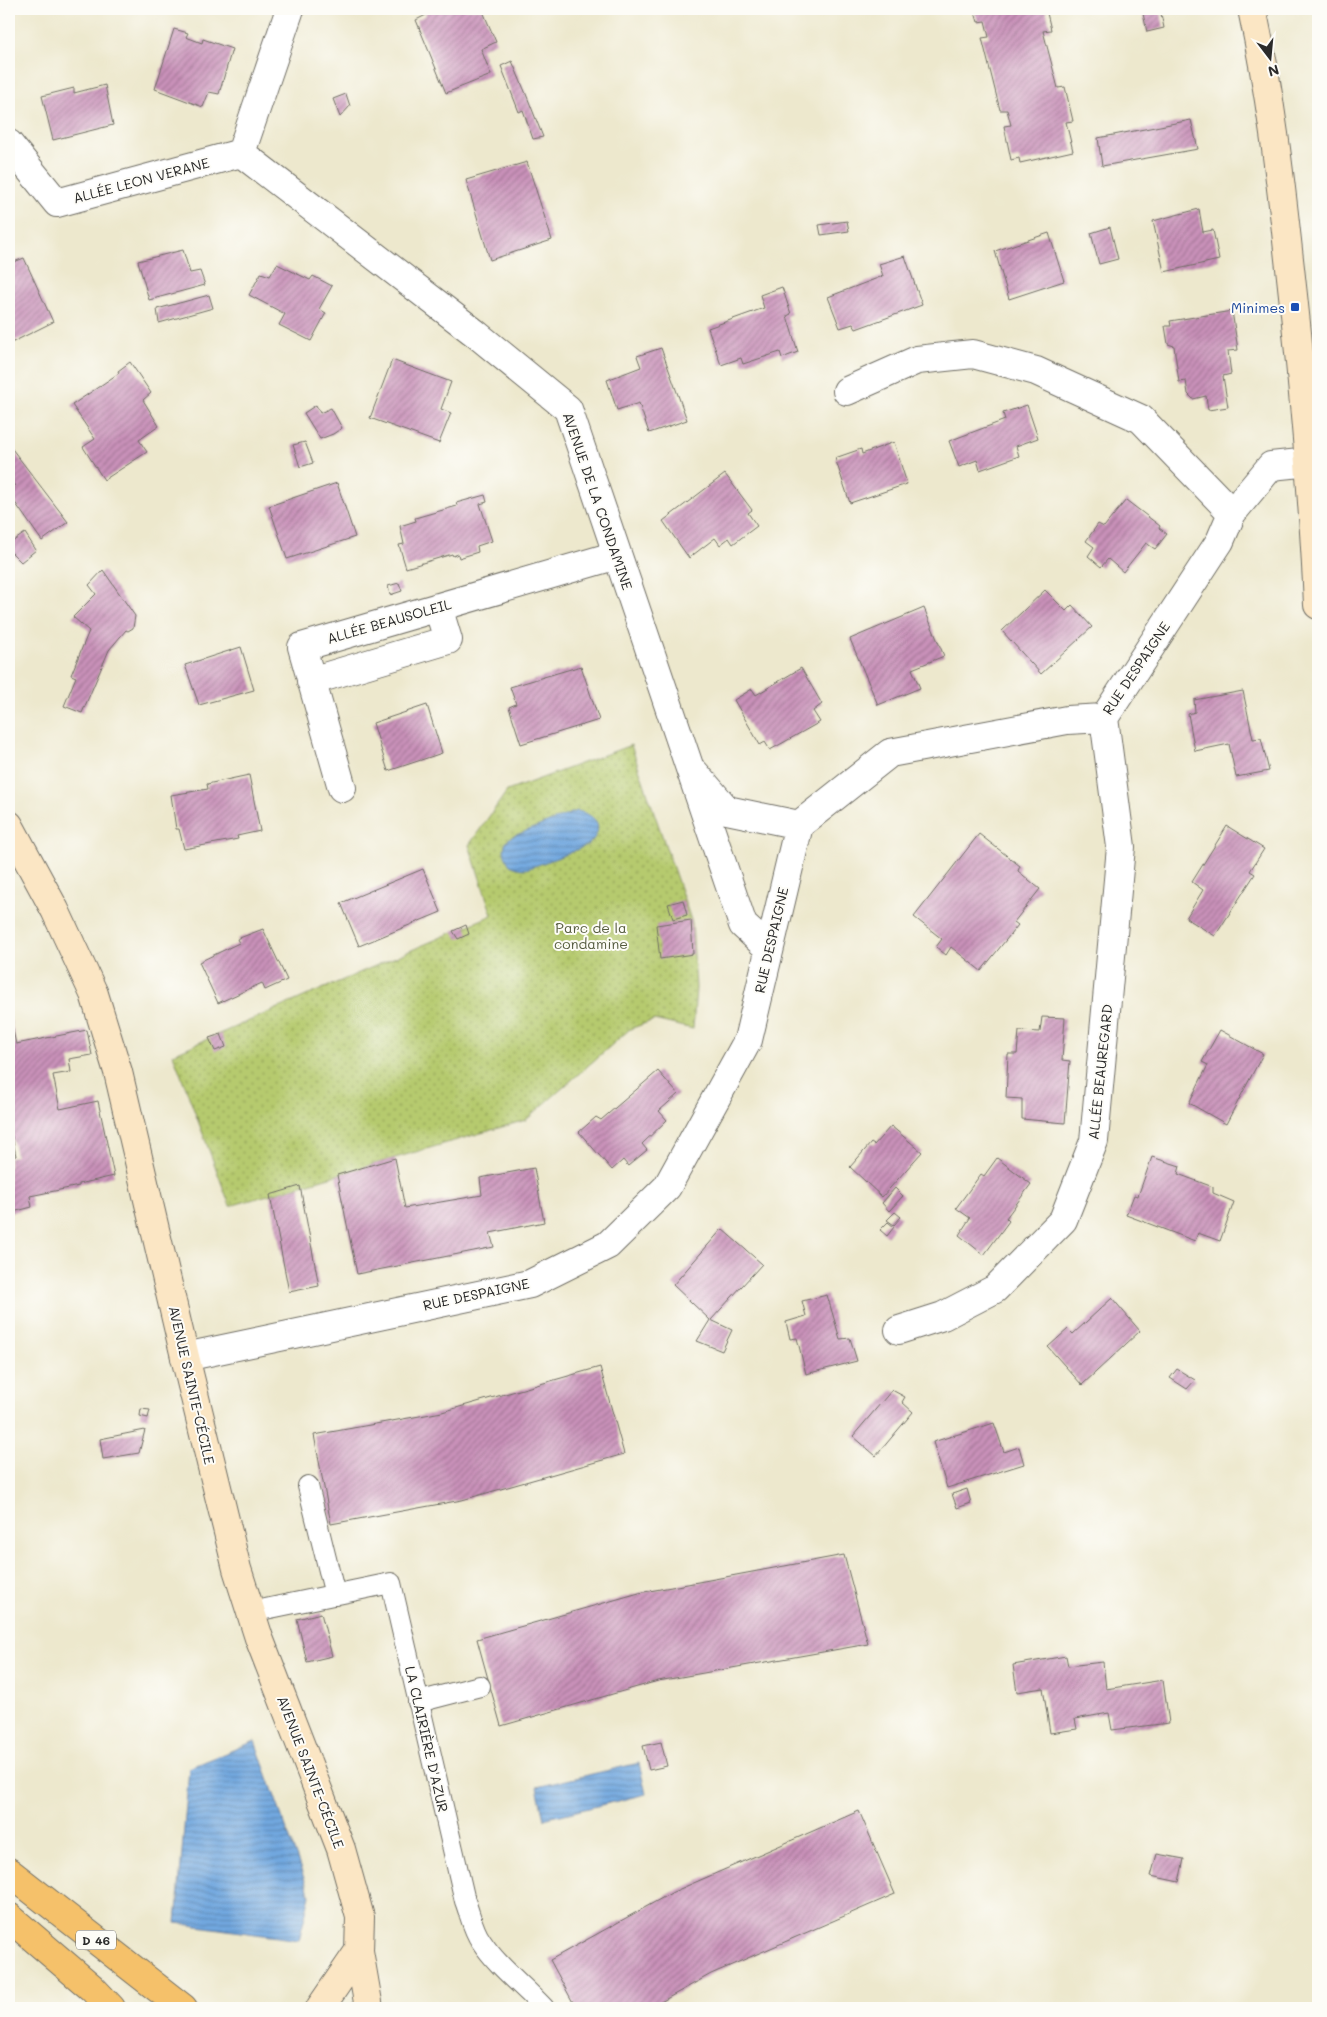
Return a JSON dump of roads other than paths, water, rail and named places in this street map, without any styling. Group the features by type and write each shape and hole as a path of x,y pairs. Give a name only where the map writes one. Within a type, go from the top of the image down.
{"main road":[{"path":"1252,9 1260,46 1282,192 1306,408 1310,462 1315,489 1318,605"},
{"name":"AVENUE SAINTE-CÉCILE","path":"9,825 54,910 94,994 118,1072 184,1357 237,1569 258,1638 341,1850 360,1916 359,1951 370,2008"},
{"name":"D 46","path":"9,1872 183,2008"},
{"name":"D 46","path":"9,1917 92,1988 111,2008"},
{"path":"320,2008 359,1951"}],"street":[{"path":"242,153 290,9"},
{"name":"ALLÉE LEON VERANE","path":"9,144 57,203 242,153"},
{"name":"AVENUE DE LA CONDAMINE","path":"242,153 475,332 568,409 742,925 769,949"},
{"path":"847,391 916,360 973,354 1036,371 1141,419 1232,513"},
{"name":"RUE DESPAIGNE","path":"184,1357 530,1284 608,1245 667,1187 748,1040 799,825 890,753 1067,720 1104,718 1220,541 1232,513 1270,466 1310,462"},
{"name":"ALLÉE BEAUSOLEIL","path":"342,788 302,647 617,555"},
{"name":"ALLÉE BEAUREGARD","path":"899,1330 943,1316 995,1289 1063,1220 1094,1141 1121,847 1104,718"},
{"path":"686,762 728,810 799,825"}],"lane":[{"path":"308,1486 335,1595"},
{"name":"LA CLAIRIÈRE D'AZUR","path":"251,1612 390,1583 465,1901 480,1940 504,1969 544,2008"},
{"path":"418,1702 480,1686"}],"water":[{"path":"577,811 589,815 596,822 597,832 590,843 570,853 525,869 510,865 506,858 504,847 511,837"},
{"path":"255,1741 310,1895 299,1940 176,1923 189,1768"},
{"path":"639,1763 646,1794 544,1819 537,1787"}],"place":[{"name":"Minimes","path":"1295,307"}],"park label":[{"name":"Parc de la condamine","path":"591,936"}]}
